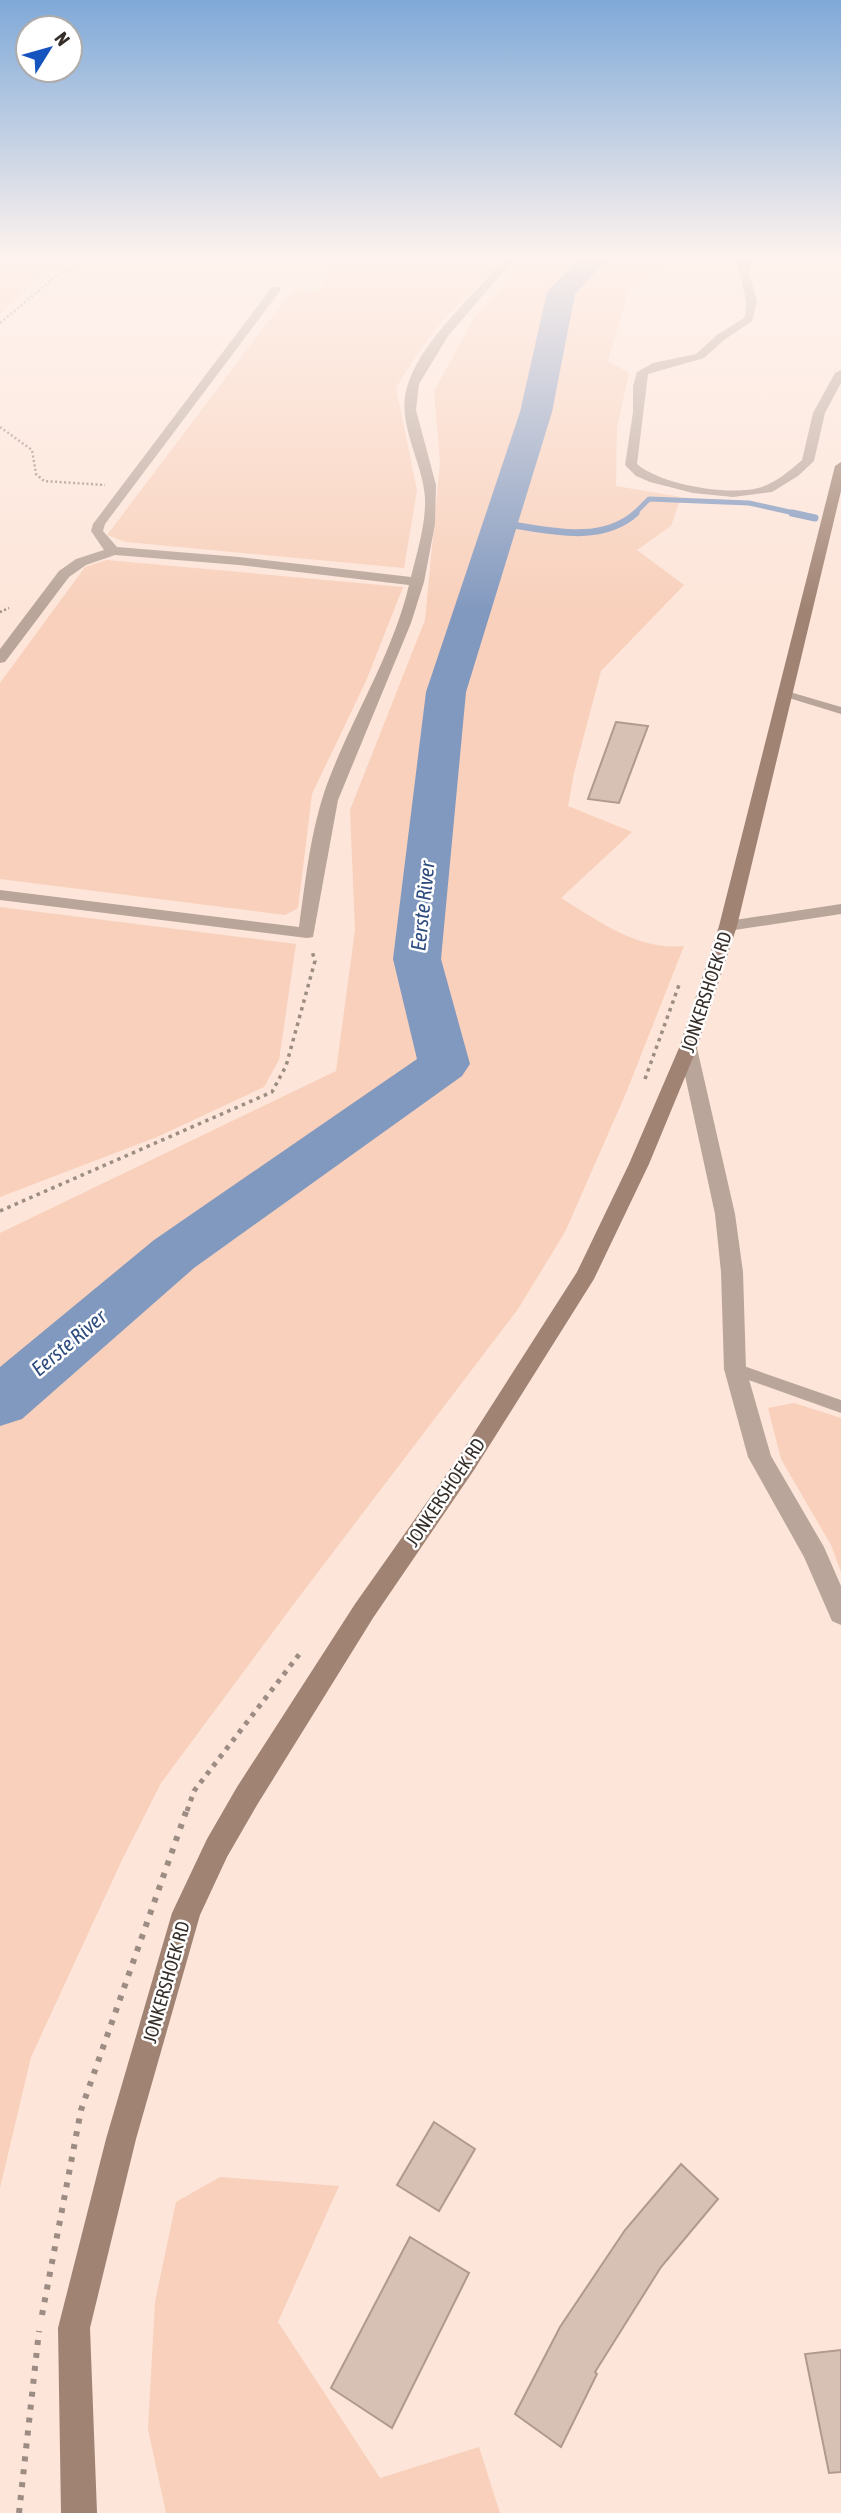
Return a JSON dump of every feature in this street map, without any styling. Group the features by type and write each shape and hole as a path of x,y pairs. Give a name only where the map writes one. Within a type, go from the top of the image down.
{"street":[{"path":"114,551 107,547 97,531 99,524 210,376"},
{"path":"0,895 307,933 328,803 395,651 407,621 417,582 431,498 412,415 412,387 418,376"},
{"path":"642,376 631,465 636,472 653,480 700,489 747,493 768,489 808,461 820,413 839,376"},
{"name":"JONKERSHOEK RD","path":"79,2513 74,2328 121,2139 186,1913 217,1848 247,1796 364,1611 466,1464 587,1274 639,1164 688,1048 728,926 783,693 841,466"},
{"path":"0,659 64,574 81,562 114,551 239,561 417,582"},
{"path":"728,926 841,909"},
{"path":"688,1048 725,1214 732,1272 735,1369 760,1457 816,1554 841,1614"}],"lane":[{"path":"783,693 841,711"},
{"path":"735,1369 841,1407"}],"path":[{"path":"0,427 32,450 36,474 44,481 126,487"},
{"path":"0,1211 272,1092 286,1066 315,961 307,933"}],"shaded area":[{"path":"227,376 403,376 396,388 417,490 404,568 126,542 107,535"},
{"path":"442,376 628,376 617,427 616,486 681,497 671,526 637,550 684,585 601,671 568,806 632,832 561,898 634,939 650,944 684,946 626,1093 565,1232 518,1309 161,1783 122,1860 31,2057 0,2188 0,1233 336,1071 355,930 350,810 425,620 440,462 434,391"},
{"path":"107,560 403,587 366,681 312,794 298,908 285,915 0,879 0,683 85,567"},
{"path":"0,907 296,944 279,1060 264,1087 157,1137 0,1197"},
{"path":"794,1403 841,1418 841,1572 831,1545 781,1459 768,1408"},
{"path":"220,2177 339,2186 278,2322 380,2478 479,2447 500,2513 166,2513 148,2429 155,2302 176,2202"}],"building":[{"path":"616,722 648,726 619,803 588,799"},
{"path":"434,2122 475,2149 439,2211 397,2185"},
{"path":"681,2164 718,2199 661,2267 595,2372 597,2374 561,2447 515,2414 560,2327 625,2230"},
{"path":"410,2237 469,2273 392,2428 331,2388"},
{"path":"841,2350 841,2472 829,2473 805,2354"}],"waterway":[{"name":"Eerste River","path":"0,1402 174,1254 444,1064 417,959 446,692 536,412 543,376"},
{"path":"634,514 649,499 749,503 799,514"},
{"path":"500,523 571,533 589,532 621,523 636,513"},
{"path":"792,513 815,518"}]}
